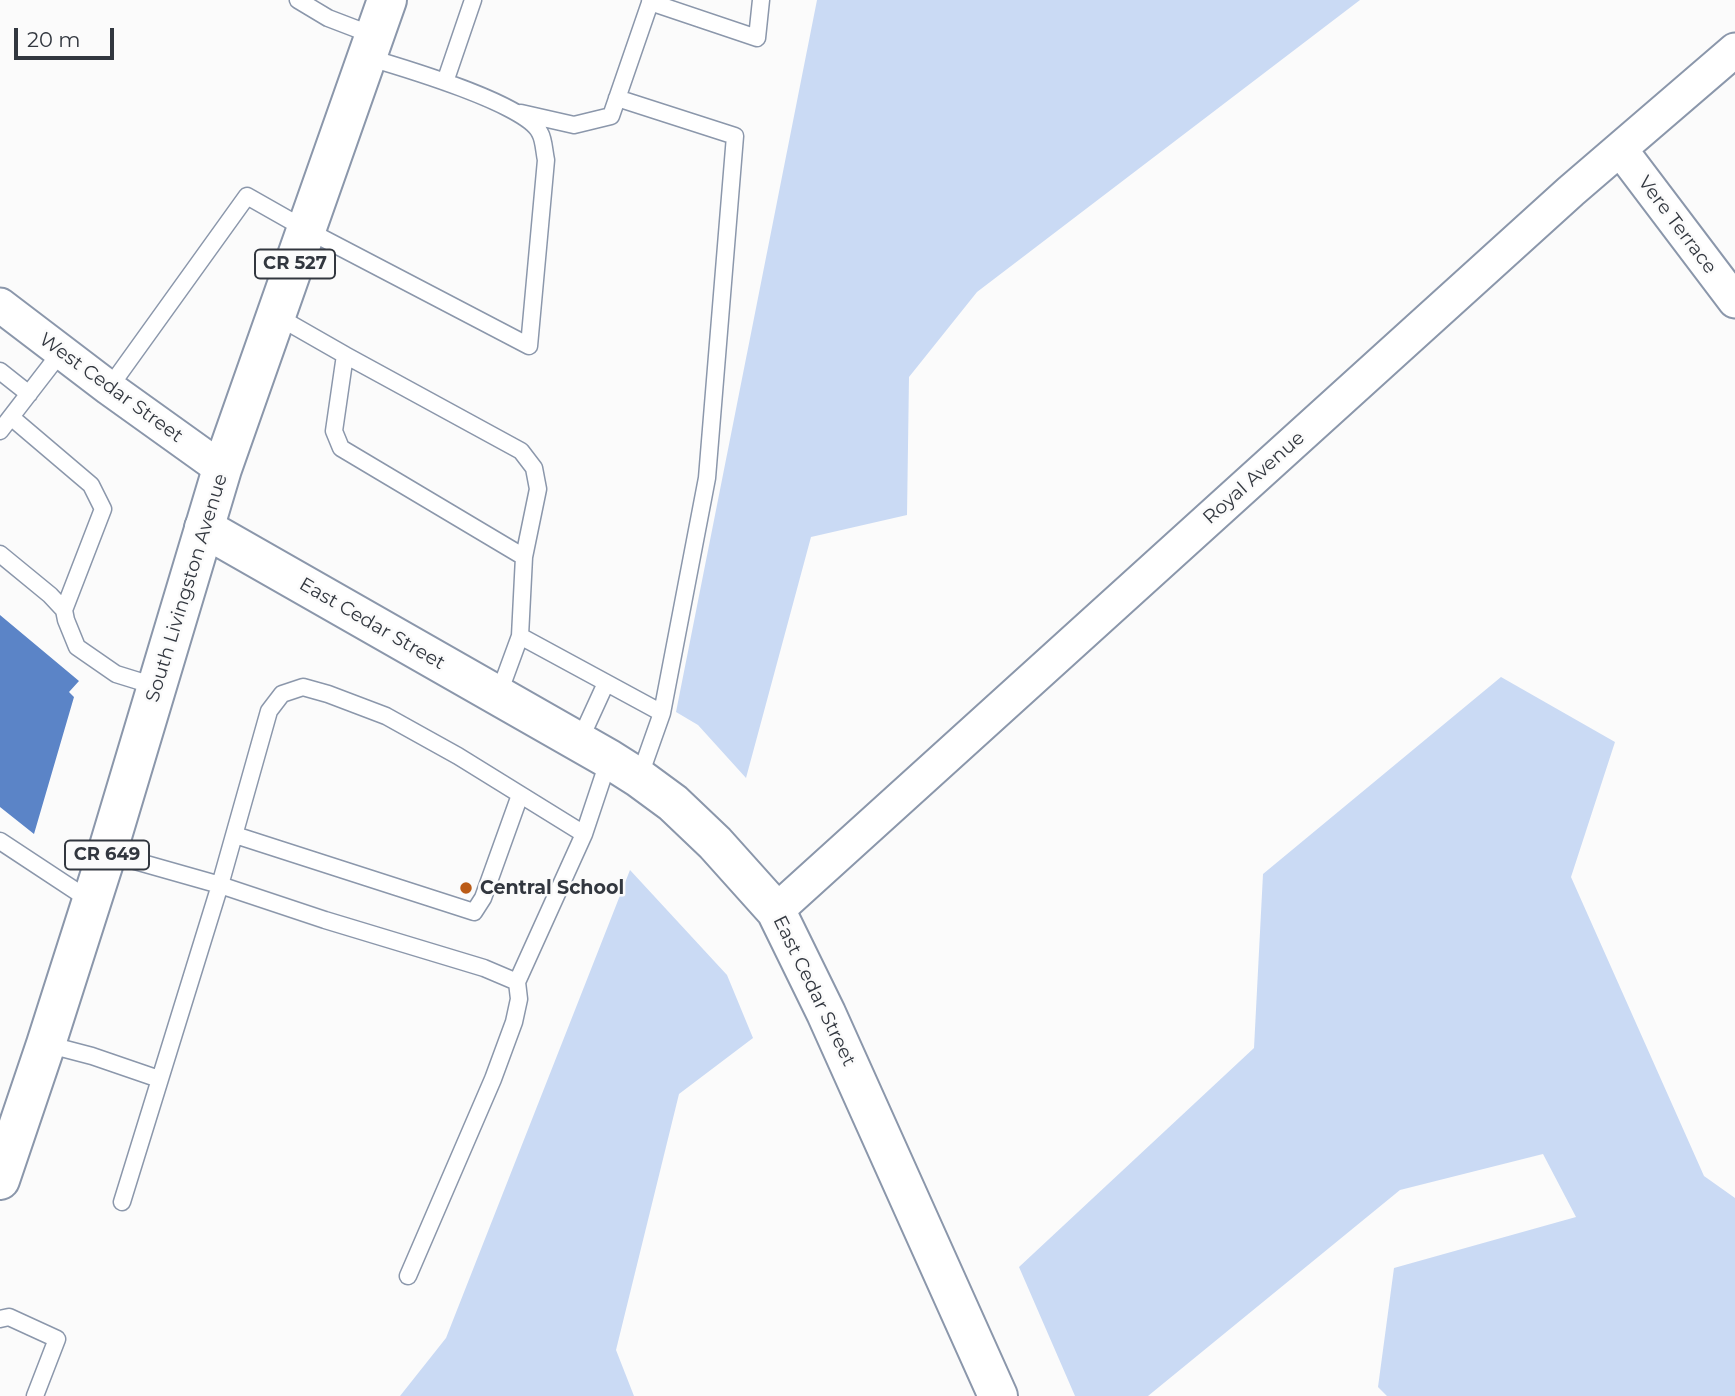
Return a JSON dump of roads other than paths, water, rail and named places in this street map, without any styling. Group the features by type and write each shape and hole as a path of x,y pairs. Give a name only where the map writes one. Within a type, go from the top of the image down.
{"main road":[{"name":"South Livingston Avenue","path":"0,1180 107,853 222,469 387,0"},
{"name":"East Cedar Street","path":"204,528 609,760 673,803 715,843 776,911 826,1013 999,1396"}],"street":[{"name":"Royal Avenue","path":"776,911 1365,377 1735,50"},
{"name":"Vere Terrace","path":"1620,149 1735,301"},
{"name":"West Cedar Street","path":"0,305 108,388 222,469"}],"lane":[{"path":"299,0 371,46 445,82 519,112 574,125 611,116 650,1 757,38 761,0"},
{"path":"445,82 473,0"},
{"path":"609,760 662,713 707,478 735,136 617,98"},
{"path":"108,388 247,196 529,346 546,160 540,131 519,112"},
{"path":"275,315 521,451 534,468 538,489 524,557 520,636 498,696"},
{"path":"0,431 61,352"},
{"path":"345,355 334,432 341,448 524,557"},
{"path":"0,371 29,394"},
{"path":"11,416 91,485 103,509 64,610"},
{"path":"0,554 64,610 77,647 117,674 158,687"},
{"path":"520,636 662,713"},
{"path":"408,1276 498,1067 517,1010 517,982 584,834 609,760 606,683"},
{"path":"122,1202 220,885 270,712 282,694 303,687 386,716 584,834"},
{"path":"235,835 474,912 484,898 520,795"},
{"path":"0,841 91,901"},
{"path":"107,853 220,885 484,968 517,982"},
{"path":"46,1044 92,1056 159,1079"},
{"path":"0,1318 9,1317 57,1339 35,1396"}],"place":[{"name":"Central School","path":"466,888"}]}
